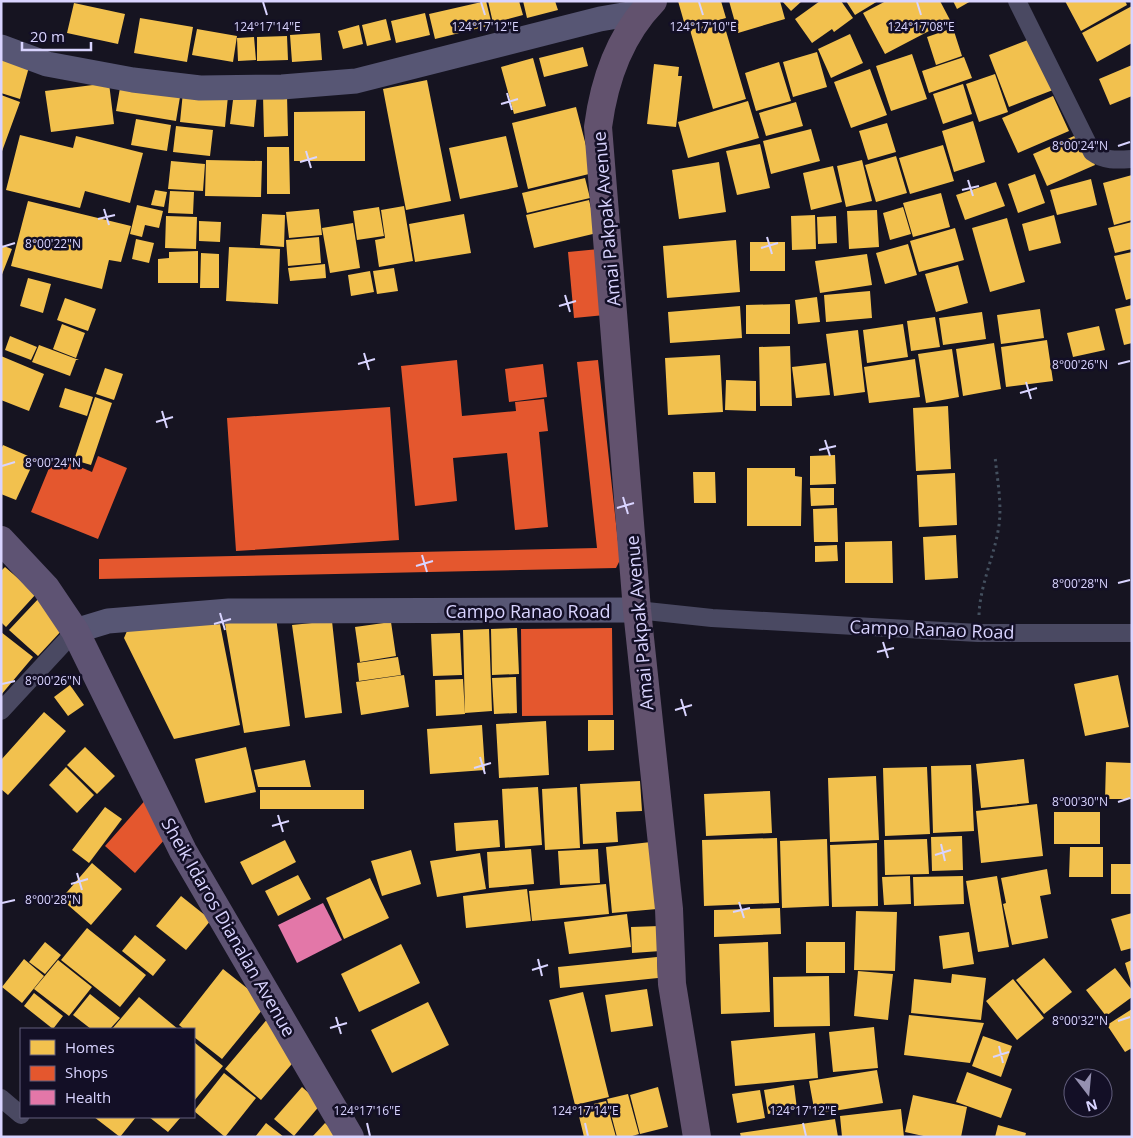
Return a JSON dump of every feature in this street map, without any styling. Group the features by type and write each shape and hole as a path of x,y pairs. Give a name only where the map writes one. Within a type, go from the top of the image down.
{"highway":[{"name":"Amai Pakpak Avenue","path":"633,8 623,41 611,69 600,107 598,127 637,610 669,909 672,984 697,1137"}],"main road":[{"path":"1,47 47,64 133,80 200,88 282,87 356,81 633,8"},
{"name":"Sheik Idaros Dianalan Avenue","path":"1,540 46,588 75,631 182,851 350,1137"},
{"name":"Campo Ranao Road","path":"75,631 108,620 230,611 637,610"}],"street":[{"path":"1017,1 1092,152 1100,158 1112,160 1132,159"},
{"name":"Campo Ranao Road","path":"637,610 721,619 978,633 1132,633"},
{"path":"1,711 75,631"},
{"path":"1,1098 20,1114"}],"path":[{"path":"978,633 980,599 999,523 995,456"}],"building: Homes":[{"path":"486,1 492,25 435,39 429,14"},
{"path":"488,1 519,1 523,15 493,23"},
{"path":"523,1 555,1 558,10 527,18"},
{"path":"678,1 721,1 726,18 686,29"},
{"path":"729,1 780,1 785,19 738,33"},
{"path":"782,1 802,1 791,11"},
{"path":"820,1 841,1 853,18 834,32 832,29 812,43 795,19"},
{"path":"846,1 878,1 855,15"},
{"path":"886,1 940,1 950,20 885,54 863,13"},
{"path":"953,1 971,1 957,9"},
{"path":"1065,1 1125,1 1127,5 1081,31"},
{"path":"74,3 125,14 118,44 67,33"},
{"path":"1132,6 1132,43 1097,62 1082,33"},
{"path":"425,13 430,35 396,43 391,21"},
{"path":"140,18 193,27 187,62 134,53"},
{"path":"386,19 391,40 367,46 362,25"},
{"path":"723,21 746,99 713,109 690,30"},
{"path":"359,25 363,44 343,49 338,31"},
{"path":"953,28 962,56 936,65 927,37"},
{"path":"197,29 237,36 233,62 192,55"},
{"path":"320,33 322,60 292,62 290,35"},
{"path":"850,34 863,63 831,78 818,49"},
{"path":"287,36 288,60 257,61 257,37"},
{"path":"254,37 256,60 238,61 237,38"},
{"path":"1033,38 1053,90 1009,107 989,55"},
{"path":"583,47 588,66 544,77 539,58"},
{"path":"4,52 31,60 20,99 1,93 1,63"},
{"path":"817,52 827,87 793,97 783,62"},
{"path":"912,54 927,99 891,111 876,66"},
{"path":"964,57 972,78 929,93 922,71"},
{"path":"533,58 546,106 514,114 501,67"},
{"path":"779,62 791,101 756,111 745,73"},
{"path":"654,64 679,67 678,76 682,76 676,127 647,124"},
{"path":"1132,65 1132,96 1110,105 1099,79"},
{"path":"870,69 887,115 851,128 834,82"},
{"path":"995,74 1008,112 979,122 966,84"},
{"path":"427,80 451,201 406,210 383,89"},
{"path":"121,82 181,91 176,121 116,111"},
{"path":"109,83 114,124 51,132 45,91"},
{"path":"963,84 972,114 943,124 933,94"},
{"path":"183,92 228,96 225,127 180,122"},
{"path":"234,92 257,94 254,127 230,124"},
{"path":"1,95 20,102 1,154"},
{"path":"263,95 287,95 288,136 264,137"},
{"path":"1053,96 1069,131 1018,153 1002,118"},
{"path":"748,101 759,138 688,158 678,122"},
{"path":"796,102 803,126 766,136 759,113"},
{"path":"576,107 593,173 528,189 512,123"},
{"path":"365,111 365,161 294,161 294,112"},
{"path":"136,119 171,125 167,151 131,145"},
{"path":"973,121 985,162 954,172 942,131"},
{"path":"887,123 896,152 868,160 859,131"},
{"path":"176,126 213,130 210,156 173,152"},
{"path":"811,129 820,161 771,174 763,141"},
{"path":"1081,133 1095,165 1047,186 1033,154"},
{"path":"20,135 73,148 76,136 143,153 130,203 85,191 80,208 6,190"},
{"path":"506,136 518,187 460,199 449,148"},
{"path":"760,144 770,188 737,195 726,151"},
{"path":"943,145 954,181 910,194 899,158"},
{"path":"267,147 289,147 290,194 267,194"},
{"path":"896,156 907,193 876,202 865,165"},
{"path":"206,160 262,161 261,197 205,196"},
{"path":"862,160 872,201 846,207 837,166"},
{"path":"171,161 205,164 203,191 168,189"},
{"path":"719,162 726,212 679,219 672,170"},
{"path":"833,166 842,202 811,210 803,173"},
{"path":"1035,174 1045,203 1018,213 1008,184"},
{"path":"1132,175 1132,220 1114,225 1103,183"},
{"path":"585,178 590,198 527,213 522,193"},
{"path":"1091,179 1097,205 1057,215 1050,190"},
{"path":"996,182 1005,206 965,220 956,195"},
{"path":"155,190 167,192 164,207 151,205"},
{"path":"170,191 194,192 193,214 168,213"},
{"path":"941,193 950,227 913,237 903,203"},
{"path":"589,200 597,233 534,248 526,215"},
{"path":"28,201 131,226 121,262 109,260 102,289 11,266"},
{"path":"137,205 163,211 159,228 145,225 142,237 130,234"},
{"path":"404,206 413,261 379,267 375,240 385,238 381,210"},
{"path":"379,207 384,236 357,240 353,211"},
{"path":"903,207 911,234 890,240 883,213"},
{"path":"319,209 322,235 289,238 286,212"},
{"path":"877,210 879,247 849,249 847,211"},
{"path":"262,214 285,215 284,247 260,245"},
{"path":"464,214 471,253 415,262 409,224"},
{"path":"815,215 816,249 792,250 791,216"},
{"path":"1054,215 1061,243 1029,251 1022,224"},
{"path":"166,216 197,217 196,249 165,248"},
{"path":"836,216 837,243 818,244 817,217"},
{"path":"1007,218 1025,282 990,292 972,228"},
{"path":"199,221 221,222 220,242 199,241"},
{"path":"1132,222 1132,249 1115,253 1108,228"},
{"path":"353,223 360,268 330,273 322,228"},
{"path":"955,228 964,260 919,272 910,241"},
{"path":"319,237 321,263 288,266 286,240"},
{"path":"136,239 154,243 149,263 132,259"},
{"path":"736,240 740,292 667,298 663,246"},
{"path":"750,242 785,242 785,271 750,271"},
{"path":"908,244 917,275 885,284 876,253"},
{"path":"1,245 12,249 1,277"},
{"path":"229,247 280,249 278,304 226,301"},
{"path":"198,251 198,283 158,283 158,259 169,258 169,252"},
{"path":"1132,252 1132,298 1126,300 1114,256"},
{"path":"201,253 219,254 219,288 200,288"},
{"path":"867,254 872,285 820,293 815,261"},
{"path":"325,264 326,278 290,281 288,268"},
{"path":"958,265 968,303 936,312 925,274"},
{"path":"394,268 398,291 377,294 373,271"},
{"path":"370,271 374,292 351,296 348,275"},
{"path":"28,278 51,284 43,313 20,306"},
{"path":"870,291 872,318 826,322 824,295"},
{"path":"817,297 820,322 798,324 795,300"},
{"path":"65,298 96,309 88,331 57,320"},
{"path":"790,304 790,334 746,334 746,305"},
{"path":"1132,305 1132,343 1124,345 1115,309"},
{"path":"740,306 742,338 670,343 668,312"},
{"path":"1040,309 1044,338 1001,344 997,315"},
{"path":"982,312 986,339 943,345 939,318"},
{"path":"935,317 940,347 911,351 907,321"},
{"path":"62,324 85,333 76,358 53,349"},
{"path":"903,324 908,357 867,363 863,330"},
{"path":"1099,326 1105,350 1073,357 1067,333"},
{"path":"858,330 865,392 834,396 826,334"},
{"path":"10,336 37,347 31,360 5,350"},
{"path":"1047,340 1053,381 1006,387 1001,347"},
{"path":"994,343 1001,389 963,396 956,349"},
{"path":"39,345 79,360 76,360 70,376 32,362"},
{"path":"790,346 792,406 760,406 759,347"},
{"path":"952,349 959,397 926,403 918,354"},
{"path":"720,355 723,412 668,415 665,358"},
{"path":"1,356 44,374 29,411 1,400"},
{"path":"915,359 920,397 869,403 864,367"},
{"path":"826,363 830,395 796,398 792,367"},
{"path":"105,368 123,374 114,400 96,394"},
{"path":"726,380 756,381 756,411 725,410"},
{"path":"65,388 93,397 87,416 59,407"},
{"path":"95,397 112,403 91,465 74,460"},
{"path":"948,406 951,469 916,471 913,408"},
{"path":"3,445 35,459 16,500 1,494 1,449"},
{"path":"835,455 836,484 810,485 810,456"},
{"path":"747,468 795,468 795,476 802,477 801,526 747,526"},
{"path":"693,472 715,472 716,503 694,503"},
{"path":"955,473 957,525 919,527 917,475"},
{"path":"810,488 834,488 834,505 811,506"},
{"path":"837,508 838,542 814,542 813,509"},
{"path":"956,535 958,578 925,580 923,537"},
{"path":"892,541 893,583 845,583 845,542"},
{"path":"837,545 838,561 815,562 815,546"},
{"path":"5,567 36,594 6,627 1,622 1,571"},
{"path":"40,597 63,629 38,656 9,630"},
{"path":"218,614 240,725 174,739 124,638 127,631"},
{"path":"276,617 290,726 244,733 224,618"},
{"path":"332,621 342,713 305,718 292,625"},
{"path":"391,622 396,656 360,662 355,627"},
{"path":"517,628 519,674 492,675 491,629"},
{"path":"489,629 492,711 465,713 463,630"},
{"path":"1,632 33,657 1,695"},
{"path":"460,633 462,675 433,676 431,634"},
{"path":"398,657 401,675 359,681 357,663"},
{"path":"404,675 409,707 361,715 356,682"},
{"path":"1118,675 1129,727 1085,736 1074,684"},
{"path":"516,677 517,713 494,714 492,678"},
{"path":"463,679 465,714 436,716 435,680"},
{"path":"70,685 84,705 68,716 54,697"},
{"path":"44,712 66,731 8,795 1,789 1,760"},
{"path":"588,720 614,720 614,750 588,751"},
{"path":"546,721 549,775 499,778 496,724"},
{"path":"482,725 485,770 430,774 427,729"},
{"path":"85,747 115,776 97,794 67,765"},
{"path":"246,747 256,792 205,803 195,759"},
{"path":"1024,759 1029,803 981,808 976,764"},
{"path":"305,760 311,787 258,787 254,770"},
{"path":"1106,762 1132,763 1132,799 1105,799"},
{"path":"971,765 974,831 933,833 931,766"},
{"path":"66,767 94,795 77,813 49,785"},
{"path":"927,767 930,834 885,836 883,768"},
{"path":"876,776 879,840 830,842 828,778"},
{"path":"640,781 642,811 616,812 618,842 583,844 580,784"},
{"path":"538,787 542,845 505,848 502,789"},
{"path":"577,787 580,848 545,850 542,789"},
{"path":"260,790 364,790 364,809 260,809"},
{"path":"770,791 772,833 706,836 704,794"},
{"path":"1037,804 1043,856 981,863 976,811"},
{"path":"105,807 122,819 89,863 72,850"},
{"path":"1054,812 1100,812 1100,844 1054,844"},
{"path":"498,820 500,847 456,851 454,823"},
{"path":"962,836 963,870 932,871 931,837"},
{"path":"777,838 779,903 704,906 702,840"},
{"path":"827,839 829,906 782,908 780,841"},
{"path":"927,839 929,874 885,875 884,840"},
{"path":"285,840 296,862 252,885 240,862"},
{"path":"651,842 657,909 612,913 606,847"},
{"path":"877,843 878,906 832,907 830,845"},
{"path":"1070,847 1103,847 1103,877 1069,877"},
{"path":"531,849 534,884 489,888 487,852"},
{"path":"598,849 600,883 560,885 558,851"},
{"path":"411,850 421,884 382,896 371,861"},
{"path":"480,853 486,889 437,897 430,861"},
{"path":"92,863 122,889 91,925 61,899"},
{"path":"1111,864 1132,864 1132,894 1111,894"},
{"path":"1047,869 1051,894 1040,896 1048,938 1012,945 1003,904 1006,903 1001,878"},
{"path":"298,875 311,899 278,916 265,891"},
{"path":"910,876 911,904 884,905 882,877"},
{"path":"963,876 964,904 914,906 913,877"},
{"path":"997,876 1009,947 978,952 966,881"},
{"path":"370,878 389,918 344,939 326,898"},
{"path":"606,884 609,914 532,921 529,891"},
{"path":"527,889 531,921 466,928 463,896"},
{"path":"181,896 211,920 186,950 156,926"},
{"path":"780,908 781,934 714,937 714,910"},
{"path":"856,911 897,912 895,971 854,970"},
{"path":"1132,913 1132,948 1121,951 1111,919"},
{"path":"627,914 631,947 569,954 564,922"},
{"path":"660,926 661,951 632,953 631,927"},
{"path":"87,928 146,975 120,1007 61,960"},
{"path":"969,932 974,964 943,969 939,936"},
{"path":"135,935 166,960 153,976 122,951"},
{"path":"45,942 61,955 45,974 29,962"},
{"path":"768,942 770,1012 721,1014 719,944"},
{"path":"806,942 845,942 845,973 806,973"},
{"path":"401,944 420,983 359,1012 341,974"},
{"path":"657,957 658,978 560,988 558,967"},
{"path":"1044,958 1072,992 1044,1014 1016,980"},
{"path":"24,959 44,976 22,1003 2,987"},
{"path":"58,960 92,987 69,1016 34,989"},
{"path":"1132,960 1132,983 1131,983 1125,963"},
{"path":"1115,968 1132,990 1132,997 1106,1016 1086,990"},
{"path":"223,969 267,1004 222,1059 195,1038 195,1028 183,1028 179,1025"},
{"path":"858,971 893,974 888,1020 854,1016"},
{"path":"952,974 986,978 981,1020 911,1013 914,979 951,983"},
{"path":"829,976 830,1026 774,1027 773,977"},
{"path":"1013,979 1044,1018 1017,1040 986,1001"},
{"path":"647,989 653,1026 611,1032 605,995"},
{"path":"583,992 609,1097 575,1105 549,1000"},
{"path":"34,993 63,1016 52,1028 24,1006"},
{"path":"90,994 120,1018 111,1028 90,1028 73,1015"},
{"path":"139,997 177,1028 113,1028"},
{"path":"428,1002 449,1045 392,1073 371,1030"},
{"path":"1132,1009 1132,1048 1125,1052 1107,1025"},
{"path":"909,1015 984,1023 970,1063 904,1055"},
{"path":"269,1017 297,1058 261,1100 225,1069"},
{"path":"874,1027 878,1068 833,1072 829,1032"},
{"path":"815,1033 818,1078 735,1086 731,1041"},
{"path":"983,1036 1012,1046 1001,1077 972,1066"},
{"path":"195,1043 223,1066 195,1100"},
{"path":"877,1070 883,1103 815,1114 809,1081"},
{"path":"967,1072 1012,1089 1001,1118 956,1102"},
{"path":"224,1073 256,1098 225,1137 195,1112"},
{"path":"794,1085 797,1109 768,1114 764,1090"},
{"path":"302,1087 321,1104 294,1136 274,1119"},
{"path":"658,1087 668,1127 640,1134 630,1095"},
{"path":"760,1090 765,1118 737,1123 732,1094"},
{"path":"628,1094 639,1134 629,1137 617,1137 607,1099"},
{"path":"913,1095 967,1107 961,1137 928,1137 905,1132"},
{"path":"606,1101 616,1137 584,1137 577,1108"},
{"path":"901,1109 904,1137 842,1137 840,1116"},
{"path":"95,1118 135,1118 120,1137"},
{"path":"150,1118 180,1118 168,1132"},
{"path":"835,1119 838,1137 741,1137 740,1133"},
{"path":"266,1123 284,1137 255,1137"},
{"path":"325,1123 340,1137 312,1137"},
{"path":"998,1125 1026,1133 1025,1137 995,1137"}],"building: Shops":[{"path":"599,249 605,315 574,318 568,252"},
{"path":"457,360 462,416 516,411 515,402 544,399 548,431 539,432 548,527 515,530 507,453 453,458 457,501 415,506 401,366"},
{"path":"598,360 620,560 616,568 99,579 99,559 597,548 577,362"},
{"path":"543,364 547,397 509,402 505,369"},
{"path":"390,407 399,540 236,551 227,418"},
{"path":"54,456 92,472 98,456 127,468 98,539 31,512"},
{"path":"612,628 613,715 522,716 521,629"},
{"path":"148,797 165,839 135,873 105,846"}],"building: Health":[{"path":"323,903 342,940 297,963 278,925"}]}
